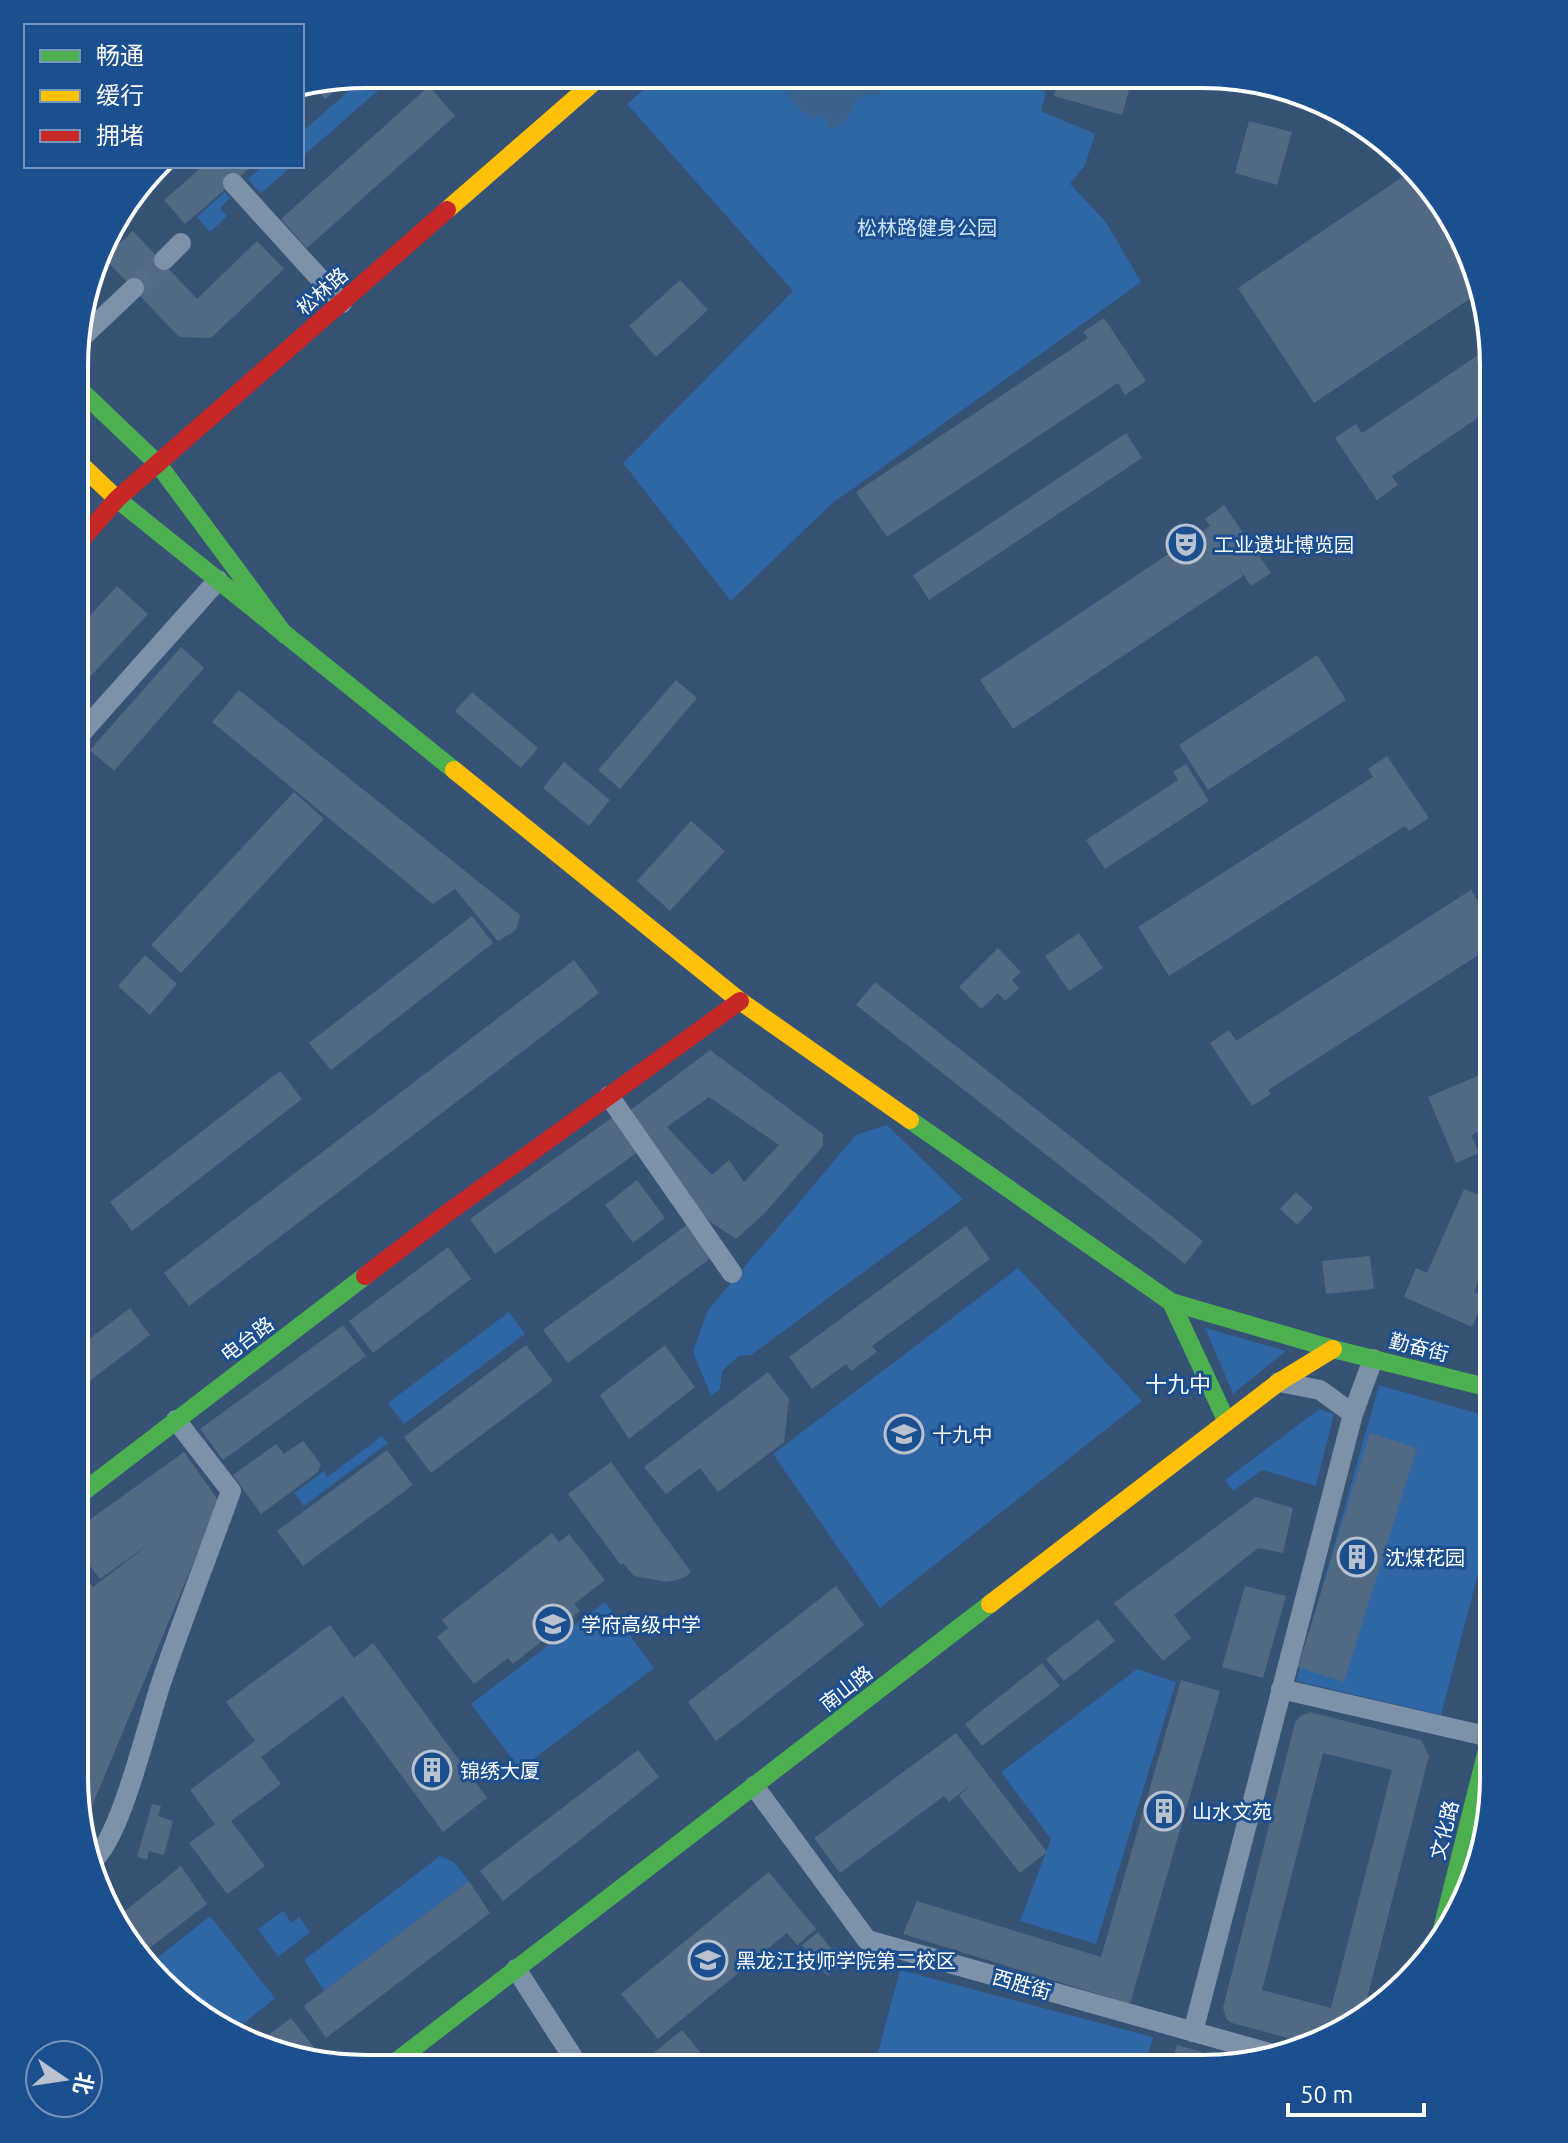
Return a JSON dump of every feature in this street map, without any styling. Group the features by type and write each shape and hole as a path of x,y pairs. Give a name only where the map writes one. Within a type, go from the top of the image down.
{"street":[{"name":"松林路","path":"88,532 117,499 587,88"},
{"path":"233,183 342,303"},
{"path":"164,260 181,243"},
{"path":"90,330 134,288"},
{"path":"88,397 158,464 285,635"},
{"path":"88,471 117,499 740,1001 1171,1302 1227,1422"},
{"path":"88,726 218,580"},
{"name":"电台路","path":"88,1488 446,1214 740,1001"},
{"path":"609,1096 732,1273"},
{"name":"勤奋街","path":"1171,1302 1333,1349 1479,1385"},
{"name":"南山路","path":"405,2055 1279,1382 1333,1349"},
{"path":"1193,2032 1353,1414 1373,1359"},
{"path":"1279,1382 1320,1390 1353,1414"},
{"path":"99,1855 115,1829 162,1681 231,1491 176,1420"},
{"path":"1281,1689 1479,1729"},
{"name":"文化路","path":"1448,1905 1479,1783"},
{"name":"西胜街","path":"754,1786 867,1940 1256,2049"},
{"path":"516,1969 571,2055"}],"green space":[{"path":"381,88 304,155 304,130 351,89"},
{"name":"松林路健身公园","path":"645,88 1047,88 1041,111 1095,134 1085,165 1070,184 1106,222 1141,282 830,505 731,601 623,463 793,291 627,104"},
{"path":"261,168 290,168 261,193 248,179"},
{"path":"225,192 230,198 220,208 227,216 210,232 197,217"},
{"path":"887,1125 963,1199 751,1355 739,1356 722,1371 720,1389 711,1396 693,1352 708,1310 856,1135"},
{"path":"1018,1268 1142,1401 880,1608 773,1454"},
{"path":"509,1312 525,1334 404,1424 388,1403"},
{"path":"1205,1328 1286,1351 1233,1394"},
{"path":"1379,1385 1479,1414 1479,1569 1441,1715 1296,1681"},
{"path":"1319,1409 1334,1414 1316,1486 1262,1470 1233,1491 1225,1480"},
{"path":"382,1436 388,1443 304,1506 294,1493 324,1471 327,1477"},
{"path":"605,1602 654,1668 520,1769 471,1704"},
{"path":"1137,1669 1176,1682 1096,1944 1020,1921 1051,1839 1001,1772"},
{"path":"440,1856 454,1862 469,1881 324,1991 304,1960"},
{"path":"283,1911 292,1923 299,1917 310,1932 278,1957 258,1929"},
{"path":"210,1916 275,1998 242,2025 197,1997 156,1959"},
{"path":"900,1970 1153,2037 1148,2055 877,2055"}],"shaded area":[{"path":"788,88 881,88 879,95 857,99 845,121 831,129 824,116 813,119 804,114 787,95"}],"building":[{"path":"427,88 431,88 455,116 307,248 281,219"},
{"path":"1056,88 1130,88 1122,115 1054,96"},
{"path":"336,90 325,99 319,92"},
{"path":"1249,121 1292,132 1277,185 1235,173"},
{"path":"201,168 250,168 185,224 164,200"},
{"path":"1404,176 1433,212 1451,243 1471,298 1314,403 1238,288"},
{"path":"133,231 197,299 257,241 284,269 211,338 179,337 108,262 115,248"},
{"path":"680,280 708,310 656,357 629,326"},
{"path":"1104,318 1146,381 1125,395 1118,383 887,537 856,492 1088,338 1083,332"},
{"path":"1479,354 1480,416 1392,476 1398,485 1377,500 1335,438 1356,424 1362,433"},
{"path":"1126,433 1142,458 929,600 913,575"},
{"path":"1224,505 1271,573 1251,586 1238,567 1243,576 1013,729 980,680 1210,526 1205,519"},
{"path":"117,586 148,614 88,679 88,618"},
{"path":"181,647 204,668 114,771 90,750"},
{"path":"1317,655 1346,700 1208,790 1179,745"},
{"path":"676,680 697,698 620,789 598,770"},
{"path":"239,690 520,915 516,930 498,941 455,889 433,904 212,722"},
{"path":"472,692 538,748 521,768 455,711"},
{"path":"1387,756 1429,818 1409,831 1405,826 1169,976 1138,927 1373,777 1368,769"},
{"path":"564,762 610,800 589,826 543,788"},
{"path":"1186,764 1209,801 1105,869 1086,840 1178,780 1173,772"},
{"path":"294,792 324,819 181,973 151,945"},
{"path":"691,821 725,851 670,911 637,881"},
{"path":"1471,890 1480,903 1480,954 1268,1090 1271,1094 1252,1106 1210,1043 1229,1030 1236,1041"},
{"path":"472,916 493,943 331,1070 309,1043"},
{"path":"1079,933 1103,968 1069,991 1045,956"},
{"path":"998,948 1021,972 1012,980 1019,988 1005,1001 998,993 981,1009 959,987"},
{"path":"145,955 177,984 150,1015 118,986"},
{"path":"574,960 599,993 189,1306 164,1273"},
{"path":"875,982 1203,1241 1185,1264 856,1005"},
{"path":"710,1050 823,1134 823,1146 764,1214 736,1239 706,1219 628,1112","holes":["709,1097 779,1145 744,1182 729,1160 712,1175 667,1127"]},
{"path":"280,1071 302,1099 132,1231 110,1202"},
{"path":"1480,1075 1479,1131 1471,1135 1479,1153 1456,1163 1428,1097"},
{"path":"613,1117 638,1152 495,1254 470,1219"},
{"path":"637,1180 665,1218 633,1243 605,1205"},
{"path":"1464,1189 1479,1195 1479,1280 1474,1292 1479,1294 1479,1310 1472,1327 1404,1297 1416,1268 1427,1273"},
{"path":"1296,1192 1313,1208 1297,1225 1280,1209"},
{"path":"688,1224 712,1257 568,1363 543,1330"},
{"path":"966,1226 990,1259 872,1346 877,1352 851,1371 846,1364 812,1389 789,1357"},
{"path":"448,1247 471,1279 373,1353 349,1321"},
{"path":"1370,1256 1374,1289 1326,1294 1322,1261"},
{"path":"130,1308 150,1335 88,1382 88,1340"},
{"path":"343,1325 366,1356 223,1460 200,1429"},
{"path":"526,1345 553,1381 431,1473 404,1437"},
{"path":"665,1345 695,1387 629,1439 600,1395"},
{"path":"768,1372 789,1399 784,1442 718,1492 700,1468 666,1494 644,1467"},
{"name":"沈煤花园","path":"1370,1433 1417,1448 1344,1682 1298,1667"},
{"path":"303,1441 321,1464 318,1472 261,1514 233,1475 276,1444 284,1454"},
{"path":"387,1450 413,1485 303,1566 277,1531"},
{"path":"184,1452 219,1501 90,1811 88,1580 93,1587 153,1541 100,1579 88,1563 88,1521"},
{"path":"611,1462 691,1572 684,1578 667,1582 634,1576 623,1563 621,1565 568,1494"},
{"path":"1256,1497 1293,1508 1283,1553 1258,1548 1174,1615 1191,1638 1163,1661 1114,1603"},
{"path":"552,1533 559,1542 569,1534 605,1580 574,1604 580,1611 513,1664 508,1658 474,1684 437,1637 448,1628 442,1620"},
{"path":"836,1586 864,1625 716,1741 688,1702"},
{"path":"1245,1586 1286,1596 1263,1678 1222,1667"},
{"path":"1098,1619 1115,1641 1064,1681 1046,1659"},
{"name":"锦绣大厦","path":"330,1625 354,1658 373,1643 487,1798 443,1832 343,1696 261,1757 281,1784 231,1821 265,1866 227,1894 189,1843 215,1824 190,1790 255,1741 226,1702"},
{"path":"1042,1663 1060,1686 982,1746 965,1724"},
{"name":"山水文苑","path":"1181,1680 1220,1691 1130,2004 903,1934 917,1901 1101,1957"},
{"path":"1310,1712 1421,1740 1429,1756 1367,2000 1325,2026 1293,2039 1232,2023 1227,2020 1223,2008 1295,1723 1300,1716","holes":["1323,1753 1392,1770 1331,2008 1262,1990"]},
{"path":"956,1733 1047,1852 1020,1873 959,1796 973,1783 949,1802 944,1796 840,1873 814,1838"},
{"path":"638,1750 659,1777 503,1901 480,1871"},
{"path":"152,1804 161,1806 158,1816 173,1821 164,1855 149,1851 147,1860 137,1857"},
{"path":"181,1866 207,1904 148,1949 124,1912"},
{"path":"769,1872 816,1929 797,1945 787,1933 658,2039 621,1994"},
{"path":"469,1881 490,1913 326,2038 304,2006"},
{"path":"818,1932 843,1963 827,1976 802,1945"},
{"path":"291,2018 317,2050 294,2046 267,2036"},
{"path":"682,2030 703,2055 653,2055"},
{"path":"1177,2045 1202,2052 1201,2055 1174,2055"}],"tunnel":[{"path":"134,288 164,260"}],"traffic: fast":[{"path":"88,397 158,464 285,635"},
{"path":"117,499 454,770"},
{"path":"910,1120 1171,1302 1333,1349 1479,1385"},
{"path":"88,1488 365,1276"},
{"path":"1171,1302 1227,1422"},
{"path":"405,2055 990,1604"},
{"path":"1448,1905 1479,1782"}],"traffic: slow":[{"path":"447,210 587,88"},
{"path":"88,471 117,499"},
{"path":"454,770 740,1001 910,1120"},
{"path":"990,1604 1279,1382 1333,1349"}],"traffic: jam":[{"path":"88,532 117,499 447,210"},
{"path":"365,1276 740,1001"}],"place":[{"name":"工业遗址博览园","path":"1186,544"},
{"name":"十九中","path":"904,1434"},
{"name":"沈煤花园","path":"1357,1557"},
{"name":"学府高级中学","path":"553,1624"},
{"name":"锦绣大厦","path":"432,1770"},
{"name":"山水文苑","path":"1164,1811"},
{"name":"黑龙江技师学院第二校区","path":"708,1960"}],"district":[{"name":"十九中","path":"1178,1383"}]}
